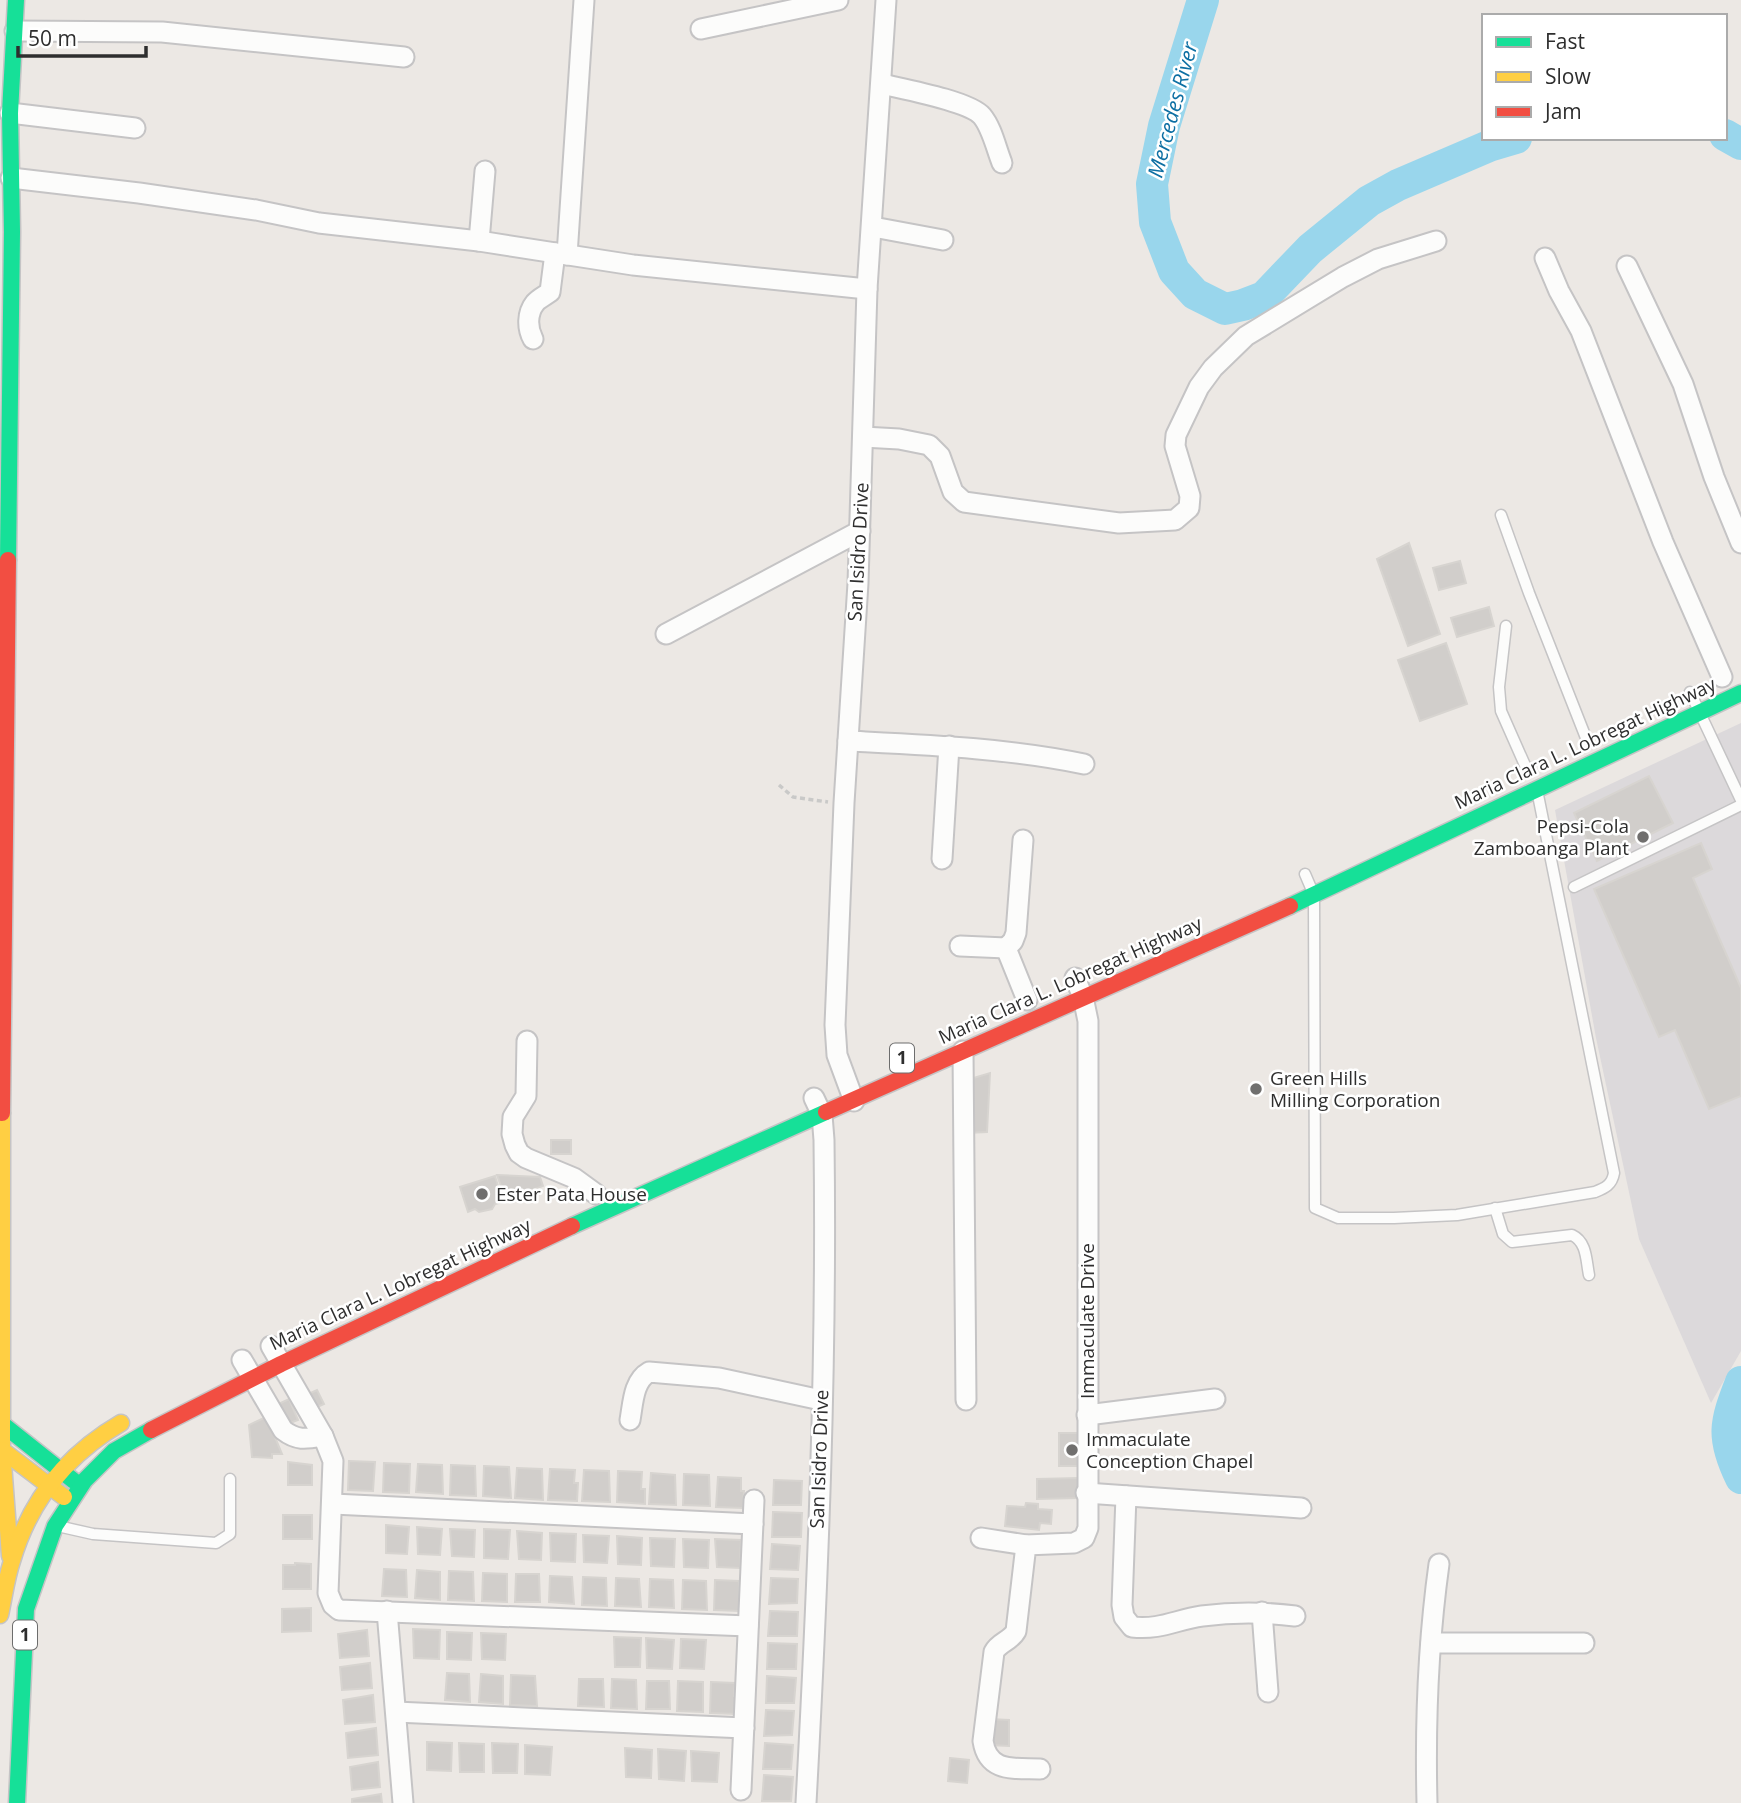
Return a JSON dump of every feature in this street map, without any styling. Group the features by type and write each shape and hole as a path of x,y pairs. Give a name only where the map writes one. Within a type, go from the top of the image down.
{"main road":[{"path":"7,1568 1,1423 2,907 6,232 16,0"},
{"name":"Maria Clara L. Lobregat Highway","path":"1701,687 1741,668"},
{"name":"Maria Clara L. Lobregat Highway","path":"236,1363 278,1350 604,1211 832,1095 963,1051 1083,997 1157,958 1314,895 1741,693"},
{"name":"Maria Clara L. Lobregat Highway","path":"18,1803 26,1609 55,1525 81,1485 114,1451 253,1377 278,1350"},
{"name":"1","path":"0,1615 7,1568 22,1533 51,1486 70,1460 101,1435 137,1414"},
{"path":"1,1423 81,1485"},
{"path":"2,1450 69,1501"},
{"path":"0,1768 18,1768"}],"street":[{"path":"533,339 528,331 529,321 536,302 550,292 561,254 584,0"},
{"path":"701,29 838,0"},
{"name":"San Isidro Drive","path":"806,1803 814,1651 824,1170 837,1055 835,1025 844,803 860,531 867,289 886,0"},
{"path":"15,31 162,33 404,57"},
{"path":"881,85 916,91 975,110 984,118 1002,163"},
{"path":"10,113 135,128"},
{"path":"479,241 485,171"},
{"path":"10,178 139,192 256,210 319,223 479,241 633,265 867,289"},
{"path":"873,227 943,240"},
{"path":"863,437 900,439 929,445 940,456 953,492 964,502 1119,523 1175,520 1189,508 1190,496 1175,446 1176,435 1199,387 1213,368 1246,336 1343,277 1378,259 1436,242"},
{"path":"1545,258 1581,331 1663,542 1701,687"},
{"path":"1627,266 1683,384 1714,477 1741,543"},
{"path":"666,634 860,531"},
{"path":"848,741 949,746 1057,758 1084,764"},
{"path":"942,859 949,746"},
{"path":"960,946 1006,948 1013,941 1016,933 1023,840"},
{"path":"1006,948 1027,1000"},
{"name":"Immaculate Drive","path":"1026,1545 1074,1543 1084,1538 1087,1528 1088,1021 1083,997 1075,978"},
{"path":"527,1041 526,1096 513,1117 512,1134 515,1145 519,1153 526,1158 574,1178 596,1194"},
{"path":"963,1051 966,1399"},
{"path":"278,1350 323,1436 333,1461 328,1593 339,1611 748,1626"},
{"path":"236,1363 253,1377 283,1430 302,1439 323,1436"},
{"path":"630,1420 638,1384 642,1376 649,1372 719,1378 821,1400"},
{"path":"1087,1415 1215,1399"},
{"path":"1086,1493 1301,1507"},
{"path":"1126,1496 1122,1605 1124,1616 1132,1627 1162,1628 1205,1616 1262,1612 1295,1616"},
{"path":"741,1790 754,1500"},
{"path":"333,1504 753,1524"},
{"path":"981,1538 1026,1545 1016,1631 994,1652 983,1741 985,1751 996,1764 1006,1768 1040,1769"},
{"path":"1427,1803 1427,1694 1433,1606 1439,1564"},
{"path":"387,1611 403,1803"},
{"path":"1262,1612 1268,1692"},
{"path":"1432,1643 1584,1643"},
{"path":"396,1712 744,1728"}],"lane":[{"path":"1501,515 1588,743"},
{"path":"1506,626 1499,687 1501,711 1527,772"},
{"path":"1574,887 1741,803 1699,712 1701,687"},
{"path":"1305,874 1314,895 1315,1208 1338,1218 1394,1218 1457,1214 1595,1192 1607,1187 1613,1180 1614,1173 1537,790"},
{"path":"1495,1208 1503,1234 1511,1242 1572,1235 1578,1238 1584,1245 1589,1275"},
{"path":"55,1525 93,1534 216,1543 230,1534 230,1479"}],"path":[{"path":"779,785 793,797 808,801 844,803"}],"shaded area":[{"path":"1741,723 1741,1351 1711,1403 1639,1239 1596,1038 1555,810"}],"building":[{"path":"1409,543 1440,634 1408,646 1377,559"},
{"path":"1460,561 1466,583 1439,590 1433,568"},
{"path":"1489,607 1494,626 1457,637 1451,618"},
{"path":"1446,643 1467,704 1420,721 1398,660"},
{"path":"1649,776 1673,823 1597,861 1574,813"},
{"path":"1701,843 1712,869 1693,878 1741,988 1741,1096 1709,1109 1675,1030 1659,1037 1594,889"},
{"path":"990,1073 987,1132 967,1133 970,1079"},
{"path":"551,1140 571,1140 571,1154 551,1154"},
{"path":"497,1175 540,1177 543,1186 506,1200"},
{"name":"Ester Pata House","path":"495,1176 503,1202 495,1204 492,1209 479,1212 475,1209 468,1212 460,1187"},
{"path":"317,1390 324,1404 313,1409 306,1395"},
{"path":"289,1399 298,1420 283,1426 274,1406"},
{"path":"268,1416 282,1454 272,1454 272,1458 252,1457 249,1425"},
{"name":"Immaculate Conception Chapel","path":"1059,1433 1084,1433 1084,1466 1059,1466"},
{"path":"349,1461 375,1462 373,1491 348,1490"},
{"path":"288,1462 312,1465 312,1485 288,1485"},
{"path":"384,1463 410,1464 409,1493 383,1492"},
{"path":"418,1464 442,1465 443,1494 416,1492"},
{"path":"451,1465 475,1466 476,1496 450,1495"},
{"path":"484,1466 509,1467 511,1498 483,1496"},
{"path":"517,1468 542,1469 543,1500 515,1498"},
{"path":"550,1469 575,1470 574,1483 578,1483 577,1501 548,1500"},
{"path":"584,1470 609,1471 610,1502 582,1501"},
{"path":"618,1471 642,1472 641,1489 645,1489 645,1504 617,1502"},
{"path":"651,1473 675,1475 676,1505 649,1504"},
{"path":"684,1474 709,1475 710,1506 683,1505"},
{"path":"718,1477 741,1478 741,1491 744,1491 743,1508 716,1507"},
{"path":"1079,1478 1079,1498 1037,1499 1037,1479"},
{"path":"774,1480 802,1481 801,1505 773,1505"},
{"path":"1026,1503 1038,1504 1038,1509 1052,1510 1051,1524 1040,1523 1039,1530 1005,1526 1007,1506 1025,1507"},
{"path":"773,1512 802,1513 801,1537 772,1537"},
{"path":"283,1515 312,1515 312,1539 283,1539"},
{"path":"386,1525 409,1527 407,1554 386,1553"},
{"path":"417,1527 442,1529 440,1555 418,1554"},
{"path":"450,1529 475,1530 474,1557 452,1556"},
{"path":"484,1529 510,1530 508,1559 484,1558"},
{"path":"517,1531 542,1533 541,1560 519,1559"},
{"path":"550,1533 576,1534 575,1562 551,1561"},
{"path":"583,1535 609,1536 607,1563 584,1562"},
{"path":"617,1536 642,1538 641,1565 618,1564"},
{"path":"650,1538 675,1539 674,1567 651,1566"},
{"path":"683,1539 709,1540 708,1568 684,1567"},
{"path":"715,1539 741,1540 740,1568 717,1567"},
{"path":"772,1544 800,1546 798,1570 770,1569"},
{"path":"311,1564 311,1589 283,1589 283,1565"},
{"path":"384,1569 406,1570 407,1597 382,1596"},
{"path":"417,1570 440,1572 440,1600 415,1598"},
{"path":"449,1571 473,1572 474,1601 448,1600"},
{"path":"483,1573 507,1574 507,1602 482,1601"},
{"path":"516,1574 539,1574 540,1602 515,1602"},
{"path":"550,1576 572,1577 574,1604 549,1602"},
{"path":"583,1577 606,1578 607,1606 582,1605"},
{"path":"616,1578 639,1579 641,1607 615,1606"},
{"path":"771,1578 798,1579 797,1603 769,1604"},
{"path":"650,1579 673,1580 674,1608 649,1607"},
{"path":"683,1580 706,1581 707,1610 682,1609"},
{"path":"715,1580 739,1581 739,1611 714,1610"},
{"path":"311,1608 311,1631 282,1632 282,1609"},
{"path":"770,1611 798,1612 797,1636 768,1636"},
{"path":"413,1629 440,1630 439,1659 414,1658"},
{"path":"367,1630 369,1656 340,1658 338,1634"},
{"path":"447,1632 472,1633 471,1660 447,1659"},
{"path":"481,1633 506,1634 505,1660 482,1659"},
{"path":"614,1637 641,1638 640,1667 615,1667"},
{"path":"646,1638 674,1640 672,1669 647,1668"},
{"path":"681,1639 706,1640 704,1669 680,1668"},
{"path":"768,1643 797,1644 796,1669 767,1669"},
{"path":"370,1663 372,1688 342,1690 340,1667"},
{"path":"447,1673 469,1674 470,1702 445,1700"},
{"path":"481,1674 503,1676 503,1704 479,1702"},
{"path":"511,1675 535,1676 537,1706 510,1705"},
{"path":"767,1676 796,1678 794,1703 766,1703"},
{"path":"579,1679 603,1679 604,1707 578,1706"},
{"path":"612,1679 636,1680 637,1709 611,1708"},
{"path":"647,1681 669,1681 670,1709 646,1709"},
{"path":"678,1681 703,1682 703,1712 677,1711"},
{"path":"711,1682 735,1683 734,1696 738,1696 737,1714 710,1713"},
{"path":"373,1695 375,1722 345,1724 343,1700"},
{"path":"766,1710 794,1711 792,1735 764,1736"},
{"path":"989,1719 1009,1720 1009,1746 989,1745"},
{"path":"376,1728 378,1755 348,1758 346,1733"},
{"path":"427,1742 452,1743 451,1771 427,1770"},
{"path":"459,1743 484,1744 484,1772 460,1772"},
{"path":"492,1743 518,1744 517,1773 493,1773"},
{"path":"765,1743 793,1745 791,1769 763,1769"},
{"path":"525,1745 552,1747 550,1775 525,1774"},
{"path":"625,1748 652,1750 651,1778 626,1777"},
{"path":"658,1749 686,1751 684,1781 659,1779"},
{"path":"691,1751 719,1753 717,1782 692,1781"},
{"path":"950,1758 969,1760 967,1783 948,1781"},
{"path":"378,1762 380,1787 352,1790 350,1767"},
{"path":"764,1775 793,1777 791,1801 762,1801"},
{"path":"381,1794 382,1803 352,1803 352,1799"}],"waterway":[{"name":"Mercedes River","path":"1203,0 1164,126 1152,184 1155,222 1174,271 1195,294 1225,309 1264,297 1310,249 1369,201 1398,185 1509,140"},
{"name":"Mercedes River","path":"1727,136 1741,144"},
{"name":"Mercedes River","path":"1741,1382 1731,1409 1728,1430 1730,1451 1741,1478"}],"traffic: fast":[{"path":"8,560 12,232 10,113 16,0"},
{"path":"1290,906 1741,693"},
{"path":"572,1226 826,1112"},
{"path":"1,1423 74,1481"},
{"path":"17,1803 26,1609 55,1526 85,1480 114,1451 151,1430"}],"traffic: slow":[{"path":"2,1113 2,1450 64,1497"},
{"path":"0,1615 8,1574 20,1539 40,1499 83,1449 121,1423"},
{"path":"2,1450 10,1556"}],"traffic: jam":[{"path":"2,1113 8,560"},
{"path":"826,1112 1290,906"},
{"path":"151,1430 281,1364 572,1226"}],"place":[{"name":"Pepsi-Cola Zamboanga Plant","path":"1643,837"},
{"name":"Green Hills Milling Corporation","path":"1256,1089"},
{"name":"Ester Pata House","path":"482,1194"},
{"name":"Immaculate Conception Chapel","path":"1072,1450"}]}
